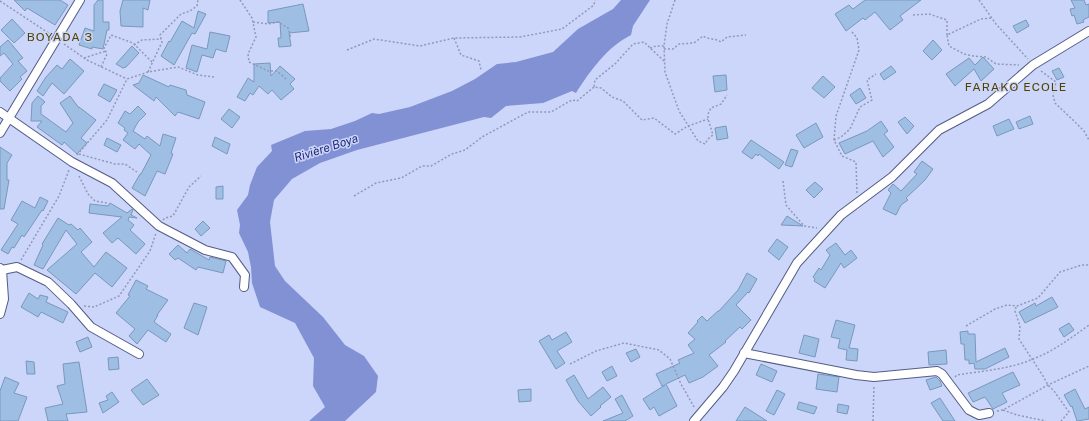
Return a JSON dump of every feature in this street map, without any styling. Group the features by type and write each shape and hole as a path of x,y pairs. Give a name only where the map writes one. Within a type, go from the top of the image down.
{"street":[{"path":"0,133 80,0"},
{"path":"694,421 723,387 797,263 841,215 892,177 939,130 988,104 1024,68 1033,65 1089,31"},
{"path":"0,112 72,162 112,183 158,226 204,250 232,257 245,275 244,286"},
{"path":"0,314 4,299 1,269 17,267 48,282 71,304 91,327 139,354"},
{"path":"744,353 856,375 874,377 937,371 942,374 969,410 979,415 989,413"}],"path":[{"path":"148,72 162,42 160,35 181,14 190,12 197,6 198,0"},
{"path":"240,0 252,18 256,37 248,54 249,62 268,71 277,71 286,79"},
{"path":"347,50 374,38 420,46 454,38 520,37 562,29 594,5 596,0"},
{"path":"675,0 667,24 664,46 665,72 679,111 698,141 705,144 708,139 713,136 708,114 711,108 721,104 728,94"},
{"path":"980,0 992,18 1033,65 1056,82 1053,95 1055,103 1080,126 1089,140"},
{"path":"913,15 929,14 947,20 949,46 964,54 986,56 996,64 1024,68"},
{"path":"947,35 981,19 992,18"},
{"path":"253,22 268,24 278,22 288,28 291,38"},
{"path":"852,32 857,38 859,50 836,116 834,140 842,156 856,162 857,203"},
{"path":"100,67 107,54 104,48 111,35 134,44 152,62"},
{"path":"664,49 673,49 679,44 694,43 703,36 708,39 715,38 721,42 727,37 746,35"},
{"path":"454,38 460,55 479,61 481,70"},
{"path":"134,44 142,40 161,39"},
{"path":"354,196 376,183 401,178 422,166 431,166 452,154 465,150 482,136 528,112 550,112 572,100 577,101 594,87 595,80 616,63 634,44 644,42 664,61"},
{"path":"650,48 664,46"},
{"path":"84,58 106,51"},
{"path":"17,267 58,196 72,162 107,120 127,79 148,72 178,67 198,75 214,77"},
{"path":"834,140 850,129 860,107 872,100 866,80 876,74"},
{"path":"594,87 601,88 612,97 623,101 642,120 654,118 675,134 688,126 708,119"},
{"path":"78,154 115,164 125,164 137,172"},
{"path":"72,162 88,194 95,201 108,203"},
{"path":"71,304 94,307 119,296 150,251 158,226 164,218 173,216 189,187 201,176"},
{"path":"783,181 786,205 804,226 827,230"},
{"path":"966,326 995,309 1007,305 1017,306 1038,298 1060,272 1082,265 1089,265"},
{"path":"1017,306 1015,311 1020,326 1019,339 1044,376 1048,385 1069,412 1061,421"},
{"path":"949,383 957,375 1003,368 1032,360 1060,345 1089,325"},
{"path":"570,364 596,352 624,343 659,350 670,359 696,412"},
{"path":"989,413 1003,410 1048,385 1089,366"},
{"path":"873,421 874,377"},
{"path":"1003,410 1017,415 1046,421"}],"water":[{"name":"Rivière Boya","path":"621,0 650,0 633,26 631,35 614,46 600,60 576,93 572,91 543,103 506,106 491,118 484,117 357,150 320,163 292,179 274,200 270,222 275,266 285,281 323,317 345,345 364,356 378,376 376,392 345,421 309,421 325,407 313,386 314,358 295,323 260,307 252,283 248,252 239,233 240,225 237,210 248,195 257,167 272,151 271,145 305,131 331,129 355,121 372,113 379,114 410,107 452,91 475,79 497,64 516,62 553,52 578,29 613,9"}],"building":[{"path":"14,0 60,0 68,5 55,25 27,8 25,11"},
{"path":"98,0 103,0 103,22 109,22 109,30 107,30 103,49 92,47 92,49 79,45 85,28 94,31 94,5"},
{"path":"123,0 150,0 148,10 143,8 143,27 121,26 120,11"},
{"path":"865,0 921,0 900,16 903,20 890,30 875,12 865,20 863,18 846,31 835,14 849,5 853,9"},
{"path":"1071,0 1084,0 1086,5 1089,4 1089,17 1083,20 1084,22 1077,24 1074,15 1072,16 1070,9 1075,8"},
{"path":"303,4 309,31 289,33 291,46 279,47 278,38 281,38 280,22 268,23 268,11"},
{"path":"198,11 206,14 195,34 192,33 174,65 161,56 182,21 194,28"},
{"path":"12,19 25,33 14,43 1,30"},
{"path":"1026,20 1029,26 1017,33 1013,26"},
{"path":"210,32 230,36 226,52 216,49 213,58 202,55 197,72 186,68 192,45 207,49"},
{"path":"8,40 23,58 18,61 27,71 20,77 22,79 10,91 0,81 0,78 13,64 4,53 0,56 0,47"},
{"path":"933,40 942,50 932,60 923,51"},
{"path":"132,46 139,53 126,67 123,68 116,64"},
{"path":"983,57 994,69 981,81 974,69 955,86 946,74 969,58 975,65"},
{"path":"70,59 84,71 64,94 52,83 43,96 37,91 46,77 57,65 62,69"},
{"path":"270,63 271,76 280,66 295,79 290,84 294,89 281,100 272,90 268,94 259,86 253,95 250,93 245,101 237,97 248,78 254,82 254,64"},
{"path":"891,66 896,72 884,80 880,74"},
{"path":"1059,68 1064,77 1057,80 1052,71"},
{"path":"143,75 169,87 170,85 186,90 187,95 205,102 199,119 178,112 175,116 156,97 154,101 133,85 139,83"},
{"path":"726,75 727,90 715,92 713,76"},
{"path":"823,76 835,87 824,98 812,88"},
{"path":"104,84 117,90 110,102 98,95"},
{"path":"860,88 866,98 856,104 850,95"},
{"path":"38,96 45,102 41,106 41,114 66,132 73,123 60,103 70,96 79,108 96,120 81,138 87,143 77,154 64,142 62,145 37,127 42,121 31,121 32,103"},
{"path":"138,106 146,114 138,122 133,131 145,139 147,136 160,146 163,134 176,138 171,153 173,154 165,174 157,171 145,196 132,188 151,155 139,144 135,149 123,140 128,133 124,130 125,128 118,123 125,111 130,114"},
{"path":"229,109 240,117 232,128 221,119"},
{"path":"1030,116 1033,124 1019,129 1016,122"},
{"path":"905,117 914,126 907,134 898,122"},
{"path":"1009,119 1014,129 997,136 993,126"},
{"path":"881,121 888,131 884,134 894,147 883,157 873,141 845,154 839,143 867,131"},
{"path":"816,123 823,137 804,148 796,135"},
{"path":"726,126 728,138 717,140 715,128"},
{"path":"215,137 230,144 227,154 212,146"},
{"path":"107,138 121,145 117,152 104,145"},
{"path":"751,140 784,162 779,169 759,154 758,156 756,154 752,159 742,152"},
{"path":"0,147 12,155 7,163 7,180 9,180 4,209 0,209"},
{"path":"791,149 798,151 792,167 785,165"},
{"path":"922,161 933,169 925,180 906,198 908,200 901,205 896,215 883,209 891,193 888,190 893,184 901,191 917,174 914,172"},
{"path":"815,182 823,189 814,198 806,190"},
{"path":"223,186 223,199 216,199 216,187"},
{"path":"40,197 48,201 43,211 42,210 24,237 22,235 14,248 12,247 8,254 1,250 18,224 11,220 22,201 35,208"},
{"path":"110,203 127,213 132,209 133,210 131,215 137,218 129,217 128,220 134,225 130,230 145,244 136,254 118,238 112,243 103,233 122,217 89,213 90,204 108,206"},
{"path":"787,216 803,226 781,225"},
{"path":"58,218 69,225 71,224 78,230 80,228 92,242 81,252 94,267 106,252 127,268 112,287 95,273 76,294 47,270 77,244 66,230 43,269 34,265 43,245 42,244"},
{"path":"203,221 210,228 201,236 195,229"},
{"path":"777,239 788,247 779,260 768,251"},
{"path":"836,243 845,255 851,250 857,258 844,268 841,263 825,288 814,281 815,279 813,277 819,268 821,270 830,255 826,250"},
{"path":"178,245 187,253 190,249 209,260 210,257 226,261 223,273 198,267 196,270 178,258 175,260 169,254"},
{"path":"747,273 757,279 749,293 748,292 736,305 751,320 742,329 740,327 725,341 726,342 709,355 718,366 703,377 689,383 685,375 666,384 677,406 659,416 654,407 650,410 643,399 665,385 662,386 656,374 680,363 678,360 694,353 688,345 695,339 688,333 702,316 707,321 719,311 738,290"},
{"path":"136,280 148,286 146,289 168,300 157,315 154,322 171,334 166,342 148,330 137,344 129,336 135,329 116,313 130,296 128,295"},
{"path":"29,293 38,299 40,295 48,297 46,302 68,312 63,323 41,312 38,317 21,307"},
{"path":"1052,297 1058,307 1025,323 1019,312 1035,303 1036,306"},
{"path":"194,303 207,307 198,335 184,328"},
{"path":"836,320 855,325 849,348 858,349 857,361 846,360 847,350 838,348 840,339 831,337"},
{"path":"1069,323 1074,330 1064,337 1059,329"},
{"path":"968,331 968,334 975,334 976,362 1005,348 1009,357 985,369 975,369 974,363 969,364 969,360 965,360 964,344 961,344 960,332"},
{"path":"566,332 572,342 557,351 565,363 556,369 539,341 549,335 552,340"},
{"path":"804,335 819,339 815,357 799,353"},
{"path":"88,337 92,347 80,352 76,342"},
{"path":"636,349 640,357 631,362 626,353"},
{"path":"946,350 947,364 929,365 928,352"},
{"path":"118,357 119,369 109,370 108,358"},
{"path":"26,361 34,362 35,374 27,374"},
{"path":"79,362 87,412 66,414 68,421 48,421 45,408 63,404 57,386 65,384 63,364"},
{"path":"761,364 777,371 772,382 756,375"},
{"path":"612,366 617,376 607,381 602,372"},
{"path":"1013,372 1020,385 1002,393 1007,402 993,409 985,397 973,402 968,393"},
{"path":"818,374 839,377 837,392 816,389"},
{"path":"574,375 588,399 603,387 611,397 591,416 578,401 566,380"},
{"path":"5,377 19,383 14,393 27,397 18,421 0,421 0,391"},
{"path":"936,377 942,386 930,390 926,380"},
{"path":"147,379 159,395 143,405 131,390"},
{"path":"531,389 531,401 519,402 518,390"},
{"path":"1075,389 1085,409 1089,407 1089,419 1077,421 1072,406 1071,407 1064,395"},
{"path":"777,390 785,394 774,415 766,411"},
{"path":"112,392 119,402 103,413 99,403 108,400 106,396"},
{"path":"622,395 633,416 625,421 603,421 623,413 615,399"},
{"path":"940,398 955,421 943,421 931,403"},
{"path":"799,402 817,407 814,414 797,409"},
{"path":"838,404 849,406 847,414 837,412"},
{"path":"745,407 767,421 736,421"}],"district":[{"name":"BOYADA 3","path":"60,37"},
{"name":"FARAKO ECOLE","path":"1016,87"}]}
